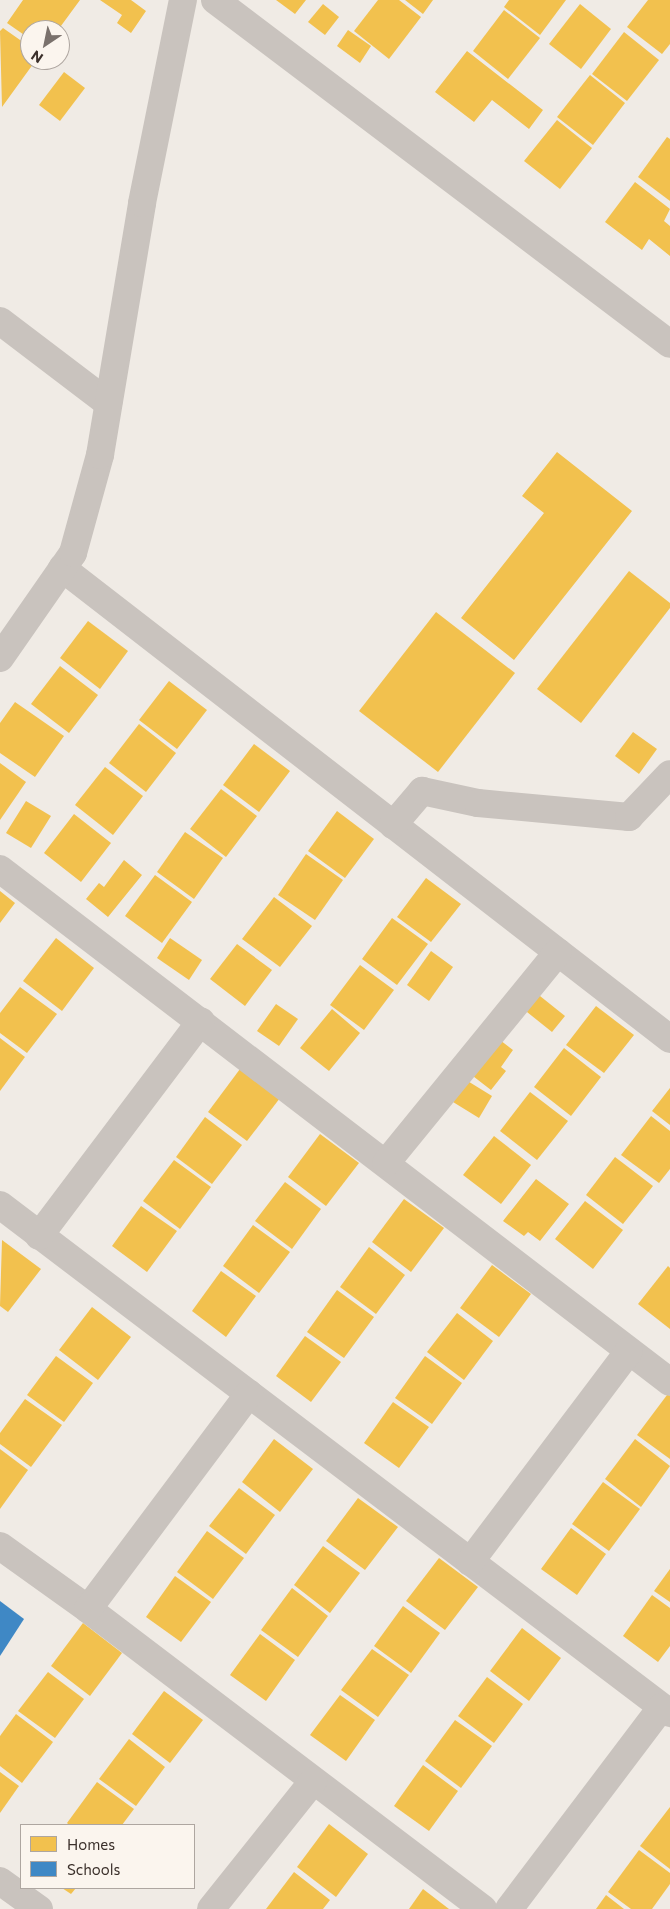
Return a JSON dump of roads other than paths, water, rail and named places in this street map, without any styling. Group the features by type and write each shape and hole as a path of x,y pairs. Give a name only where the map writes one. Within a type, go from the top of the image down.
{"street":[{"path":"0,658 73,552 100,455 142,203 183,0"},
{"path":"215,0 670,344"},
{"path":"0,321 108,403"},
{"path":"62,568 670,1039"},
{"path":"393,825 422,791 478,803 629,817 670,774"},
{"path":"0,869 201,1021 670,1382"},
{"path":"386,1163 558,952"},
{"path":"39,1236 201,1021"},
{"path":"0,1205 666,1710 509,1909"},
{"path":"470,1562 629,1351"},
{"path":"88,1609 249,1394"},
{"path":"0,1546 88,1609 484,1909"},
{"path":"211,1909 313,1780"},
{"path":"0,1881 39,1909"}]}
